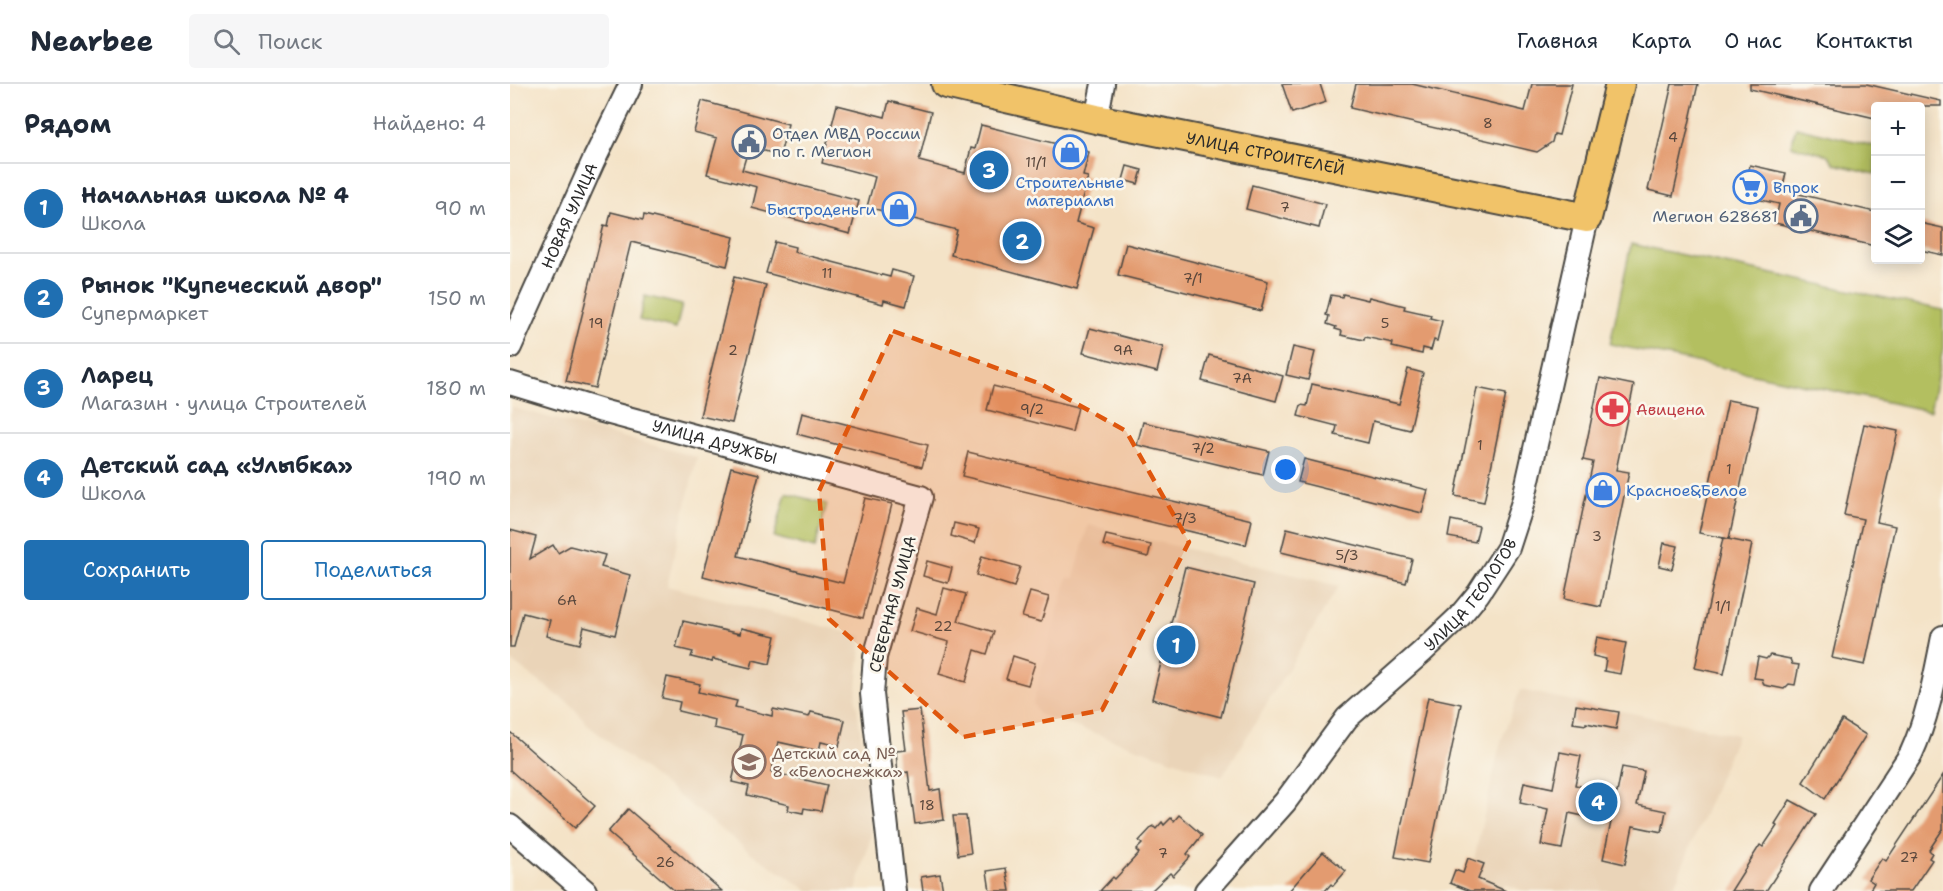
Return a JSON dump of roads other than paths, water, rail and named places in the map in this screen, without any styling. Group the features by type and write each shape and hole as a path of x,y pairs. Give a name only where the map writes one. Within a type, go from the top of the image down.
{"main road":[{"name":"УЛИЦА СТРОИТЕЛЕЙ","path":"946,84 1096,119 1587,218"},
{"path":"1587,218 1620,84"}],"street":[{"name":"НОВАЯ УЛИЦА","path":"510,347 593,162 631,84"},
{"path":"1096,119 1103,84"},
{"name":"УЛИЦА ГЕОЛОГОВ","path":"1206,891 1278,811 1347,718 1362,702 1422,652 1459,617 1478,594 1508,548 1517,527 1523,502 1587,218"},
{"name":"УЛИЦА ДРУЖБЫ","path":"510,382 602,411 921,497"},
{"name":"СЕВЕРНАЯ УЛИЦА","path":"894,891 872,694 873,675 881,635 921,497"},
{"path":"1821,891 1911,754 1936,704 1943,637"},
{"path":"510,826 585,891"}],"place":[{"name":"Отдел МВД России по г. Мегион","path":"749,142"},
{"name":"Строительные материалы","path":"1070,152"},
{"name":"Ларец","path":"989,170"},
{"name":"Впрок","path":"1750,187"},
{"name":"Быстроденьги","path":"899,209"},
{"name":"Мегион 628681","path":"1801,216"},
{"name":"Рынок \"Купеческий двор\"","path":"1022,241"},
{"name":"Авицена","path":"1613,409"},
{"name":"Красное&Белое","path":"1603,490"},
{"name":"Начальная школа № 4","path":"1176,645"},
{"name":"Детский сад № 8 «Белоснежка»","path":"749,762"},
{"name":"Детский сад «Улыбка»","path":"1598,802"}]}
